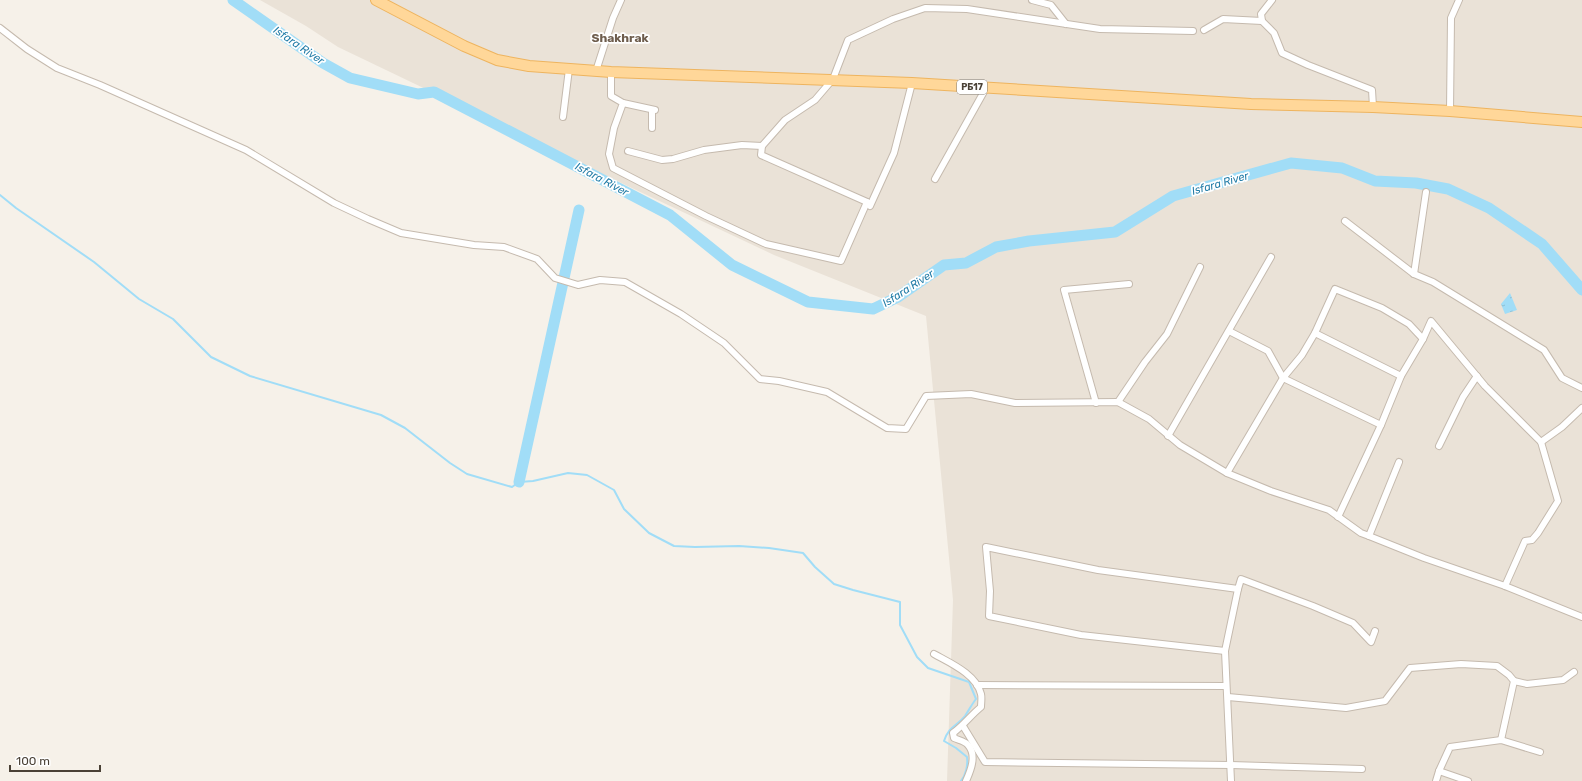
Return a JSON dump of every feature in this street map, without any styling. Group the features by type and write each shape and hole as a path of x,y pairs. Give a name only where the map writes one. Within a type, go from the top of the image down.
{"main road":[{"name":"РБ17","path":"376,0 464,46 497,60 529,66 611,72 912,83 1250,104 1373,107 1450,111 1582,122"}],"street":[{"path":"596,71 613,18 621,0"},
{"path":"1032,0 1051,5 1066,24"},
{"path":"1272,0 1260,14 1262,21 1274,33 1282,53 1308,65 1372,90 1373,107"},
{"path":"1450,111 1451,18 1459,0"},
{"path":"912,83 894,154 870,206 867,202 761,155 762,146 785,120 814,100 833,79 848,40 893,19 925,8 967,9 1100,29 1193,31"},
{"path":"1204,30 1223,19 1262,21"},
{"path":"0,28 27,50 57,68 100,85 246,150 334,203 401,233 474,245 504,248 537,259 555,278 578,285 600,280 625,282 681,314 724,343 760,379 780,381 827,392 887,428 906,429 926,396 971,394 1015,403 1118,402 1149,419 1180,445 1227,473 1271,491 1329,510 1361,533 1424,558 1505,586 1582,617"},
{"path":"563,117 569,69"},
{"path":"611,72 611,96 622,103 654,110 652,128"},
{"path":"935,179 986,88"},
{"path":"622,103 614,128 609,154 613,168 706,216 766,244 841,261 867,202"},
{"path":"628,151 662,160 673,159 704,150 742,145 762,146"},
{"path":"1414,274 1426,192"},
{"path":"1345,221 1414,274 1433,282 1544,350 1562,378 1582,388"},
{"path":"1168,436 1271,258"},
{"path":"1118,402 1145,362 1167,334 1200,267"},
{"path":"1096,402 1064,290 1129,284"},
{"path":"1227,473 1283,378 1302,355 1315,333 1335,289 1382,308 1409,324 1423,340"},
{"path":"1338,517 1381,425 1401,376 1423,340 1431,321 1477,376 1541,442 1558,501 1538,533 1532,540 1525,541 1505,586"},
{"path":"1229,331 1268,351 1283,378 1381,425"},
{"path":"1315,333 1401,376"},
{"path":"1439,446 1463,397 1477,376"},
{"path":"1541,442 1562,427 1582,408"},
{"path":"1369,536 1399,462"},
{"path":"1225,651 1081,635 989,616 990,591 986,547 1098,570 1238,589"},
{"path":"1230,781 1231,765 1225,651 1241,580 1313,606 1353,623 1371,642 1375,631"},
{"path":"934,654 964,672 975,682 981,694 981,707 963,726 954,733 954,738 967,743 972,753 971,768 966,781"},
{"path":"1228,696 1346,708 1385,701 1410,668 1461,664 1497,666 1514,681 1527,684 1562,680 1574,672"},
{"path":"1501,740 1514,681"},
{"path":"977,685 1226,686"},
{"path":"963,726 985,762 1231,765 1362,769"},
{"path":"1436,781 1450,747 1501,740 1540,752"},
{"path":"1439,771 1468,781"}],"shaded area":[{"path":"260,0 1582,0 1582,781 947,781 953,600 926,316 774,255 634,189 338,47 306,26"}],"water":[{"path":"1510,293 1517,310 1505,314 1501,304"}],"waterway":[{"name":"Isfara River","path":"233,0 323,63 350,78 418,94 434,92 670,215 732,265 808,302 873,309 898,297 944,265 966,263 996,247 1029,241 1115,232 1173,196 1291,163 1342,168 1375,181 1416,183 1448,189 1489,208 1542,244 1582,290"},
{"path":"0,195 16,208 94,262 139,299 173,319 211,357 250,376 381,415 405,428 450,463 467,474 512,487 519,482 533,481 568,473 587,475 614,490 624,509 649,533 674,546 739,546 769,548 803,553 815,567 834,584 900,602 900,625 917,657 928,668 969,682 976,699 965,716 948,732 944,741 967,757 966,770 961,781"},
{"path":"519,482 579,210"}],"district":[{"name":"Shakhrak","path":"620,38"}]}
